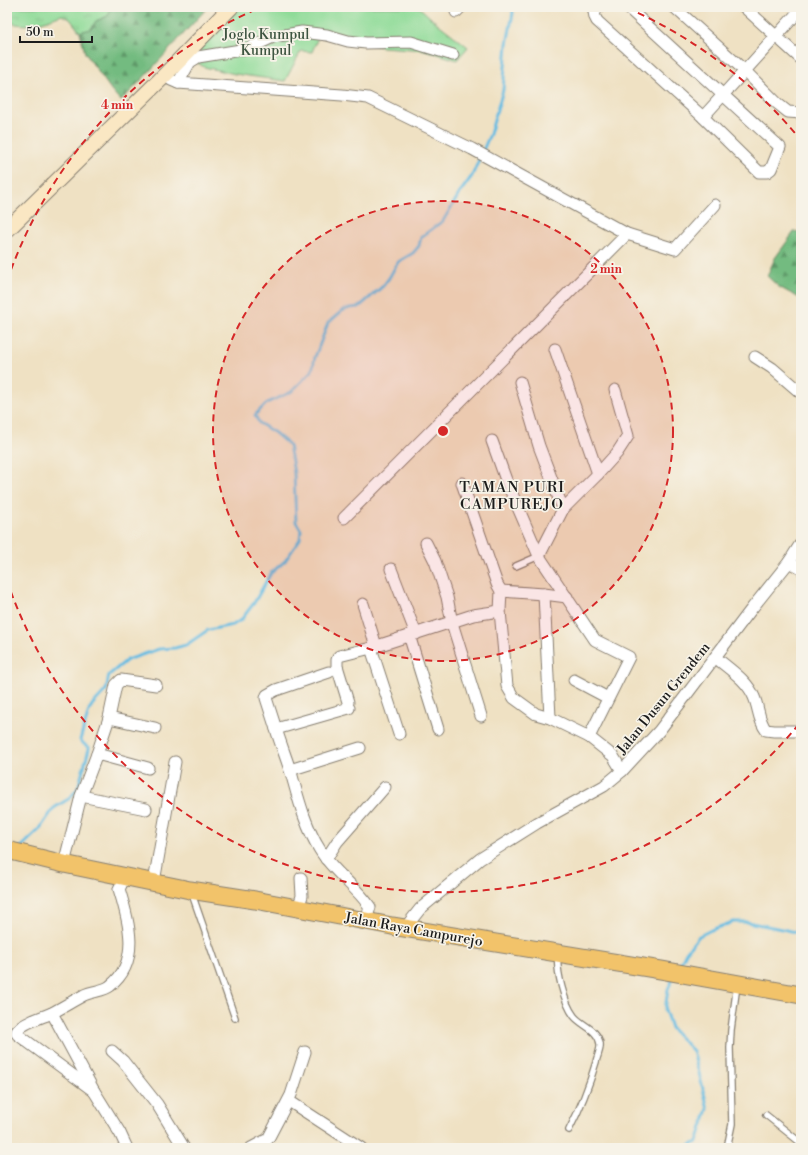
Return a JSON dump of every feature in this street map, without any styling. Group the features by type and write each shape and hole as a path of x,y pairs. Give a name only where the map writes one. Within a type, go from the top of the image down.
{"main road":[{"name":"Jalan Raya Campurejo","path":"7,850 64,864 190,890 801,995"}],"street":[{"path":"7,230 163,77 231,7"},
{"path":"599,7 594,12 597,21 703,117 759,172 764,173 771,169 780,147 627,7"},
{"path":"674,7 745,71 778,104 788,112 801,113"},
{"path":"744,7 801,59"},
{"path":"703,117 801,9"},
{"path":"178,83 190,62 198,57 247,49 273,37 302,32 327,34 348,41 366,43 411,42 453,55"},
{"path":"163,77 178,83 368,98 499,162 627,234 675,248 716,205"},
{"path":"344,518 627,234"},
{"path":"555,350 598,474"},
{"path":"755,357 772,368 801,393"},
{"path":"520,382 539,446 563,509"},
{"path":"539,556 563,509 617,453 628,436 615,390"},
{"path":"492,441 506,480 539,556 594,640 629,657 589,737"},
{"path":"462,483 497,584 501,591 500,611 507,686 510,692 518,702 536,714 550,718 589,737 613,756 622,771"},
{"path":"426,543 435,561 452,623 481,716"},
{"name":"Jalan Dusun Grendem","path":"405,928 420,909 480,859 537,822 604,786 622,771 659,731 789,562 801,543"},
{"path":"789,562 801,570"},
{"path":"391,569 412,635 438,729"},
{"path":"501,591 567,597"},
{"path":"544,594 550,718"},
{"path":"363,604 373,647 400,734"},
{"path":"276,730 348,705 337,666 339,656 452,623 473,615 500,611"},
{"path":"715,657 750,688 761,724 766,730 800,731 801,729"},
{"path":"329,672 276,690 267,695 266,698 305,821 319,850 339,874 360,894 370,908 366,921"},
{"path":"64,864 81,796 109,718 116,685 119,680 122,680 156,685"},
{"path":"574,680 608,698"},
{"path":"109,718 155,728"},
{"path":"290,770 360,748"},
{"path":"97,754 148,768"},
{"path":"154,882 175,762"},
{"path":"326,859 336,842 385,787"},
{"path":"81,796 146,810"},
{"path":"94,1091 17,1034 18,1029 24,1025 52,1013 86,994 109,987 122,974 129,959 131,940 127,916 119,889 125,877"},
{"path":"298,908 302,896 301,878"},
{"path":"52,1013 127,1148"},
{"path":"112,1051 123,1061 157,1104 184,1148"},
{"path":"251,1148 268,1139 292,1096 305,1052"},
{"path":"288,1101 361,1148"}],"lane":[{"path":"516,566 539,556"},
{"path":"190,890 235,1018"},
{"path":"558,953 557,969 570,1009 574,1016 591,1028 600,1044 591,1080 569,1130"},
{"path":"727,1148 732,1124 730,1042 737,984"},
{"path":"766,1115 801,1143"}],"green space":[{"path":"7,7 111,8 108,16 96,21 91,29 80,32 70,19 62,15 35,24 14,24 7,21"},
{"path":"111,7 208,7 121,101 85,53 80,32 91,29 96,21 108,16"},
{"name":"Joglo Kumpul Kumpul","path":"238,7 419,7 468,47 457,60 425,50 382,47 319,35 312,52 301,51 285,81 235,74 204,67 190,58"},
{"path":"801,231 801,299 779,287 767,276 775,258 794,232"}],"waterway":[{"path":"20,848 39,830 54,808 70,798 78,788 89,749 89,747 80,740 89,711 92,705 106,690 109,675 127,660 159,649 175,648 186,645 208,630 233,625 241,620 254,603 271,573 285,561 300,539 301,530 296,522 294,473 289,445 275,433 259,423 255,415 267,403 291,392 312,371 315,357 328,323 342,311 359,307 383,286 398,262 413,253 419,246 421,237 443,221 472,176 490,134 503,90 507,44 513,13 512,7"},
{"path":"7,867 13,857"},
{"path":"678,968 686,952 699,936 733,922 747,922 801,933"},
{"path":"673,978 668,989 665,1010 671,1028 693,1051 708,1109 697,1142 685,1148"}],"district":[{"name":"TAMAN PURI CAMPUREJO","path":"512,496"}]}
